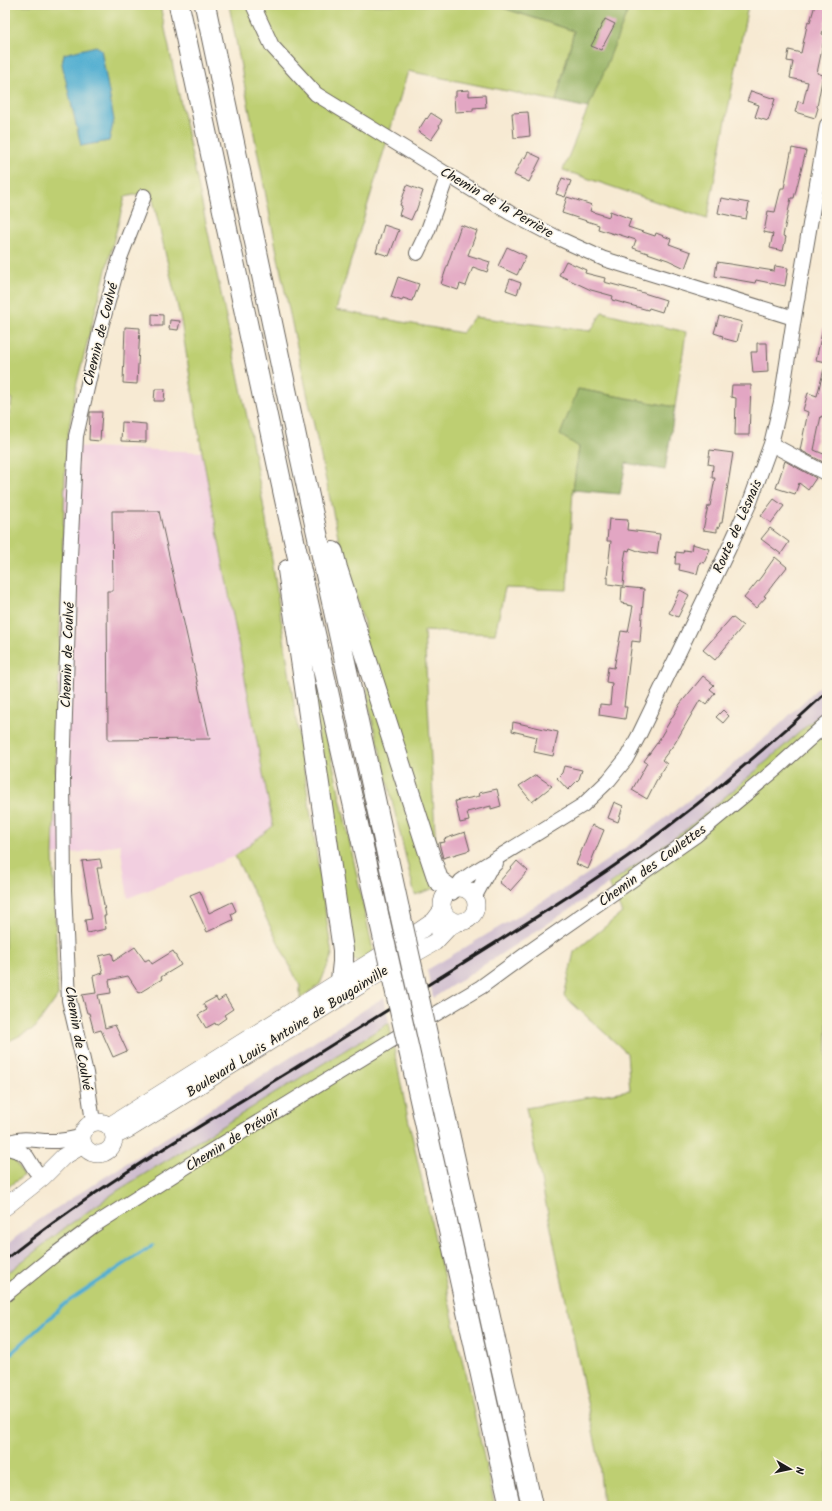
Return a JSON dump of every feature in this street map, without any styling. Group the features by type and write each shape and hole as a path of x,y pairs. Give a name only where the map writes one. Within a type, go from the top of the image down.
{"highway":[{"path":"179,5 287,509 510,1506"},
{"path":"205,5 292,418 399,909 532,1506"},
{"path":"292,418 307,444 337,568 424,841 438,880 454,889"},
{"path":"287,509 284,521 284,537 343,950 341,980"}],"main road":[{"path":"454,889 467,891 474,898 475,908 471,916 467,919 458,922 448,918 443,909 443,898 454,889"},
{"name":"Boulevard Louis Antoine de Bougainville","path":"112,1131 341,980 434,921 443,909"},
{"name":"Boulevard Louis Antoine de Bougainville","path":"112,1131 135,1125 370,979 435,942 449,928 458,922"},
{"path":"5,1207 43,1177 66,1167 85,1145 85,1128 93,1122 102,1122 112,1131 114,1141 109,1150 100,1154 85,1145"}],"street":[{"name":"Chemin de la Perrière","path":"253,5 272,46 316,94 531,224 604,259 794,318"},
{"name":"Route de Lèsnais","path":"454,889 461,881 584,804 610,780 626,758 639,735 750,502 771,444 781,402 794,318 824,157 827,125"},
{"path":"417,253 428,230 445,182 449,175"},
{"name":"Chemin de Coulvé","path":"93,1122 86,1073 69,1000 64,890 64,762 70,557 76,436 101,327 120,258 144,196"},
{"path":"771,444 827,474"},
{"name":"Chemin des Coulettes","path":"468,996 695,836 776,769 827,723"},
{"name":"Route de Lèsnais","path":"474,898 489,870 506,853"},
{"name":"Chemin de Prévoir","path":"5,1295 93,1226 203,1156 392,1040 468,996"},
{"path":"5,1144 22,1139 31,1139 85,1145"},
{"path":"5,1147 21,1152 27,1157 35,1170 43,1177"}],"shaded area":[{"path":"66,446 202,452 273,826 235,856 128,898 120,844 81,852 53,855"},
{"path":"827,679 827,708 687,829 609,884 433,998 427,970 577,881 643,835 706,787 773,731"},
{"path":"384,997 389,1023 117,1191 66,1227 5,1275 5,1246 35,1222"}],"green space":[{"path":"5,5 160,5 250,431 266,520 332,955 320,984 300,999 300,986 235,856 273,826 202,452 181,321 151,191 125,197 77,382 66,446 53,855 58,996 35,1028 5,1043 5,424 8,425 12,399 5,396"},
{"path":"229,5 494,5 574,31 556,101 408,71 336,310 462,333 474,317 591,331 602,312 686,332 675,407 578,389 579,447 573,490 567,590 505,588 495,634 424,631 438,887 415,895 368,702 364,623 340,545 280,268"},
{"path":"494,5 630,5 588,108 556,101 574,31"},
{"path":"630,5 748,5 707,219 563,170"},
{"path":"578,389 675,407 665,470 626,463 620,494 573,490 579,447 560,435"},
{"path":"312,667 374,955 362,962 351,959 308,668"},
{"path":"827,708 827,1506 603,1506 599,1460 526,1108 630,1090 627,1053 564,996 574,952 622,913 609,884 687,829"},
{"path":"389,1023 406,1109 495,1506 5,1506 5,1275 66,1227 117,1191"},
{"path":"10,1151 23,1176 5,1189 5,1152"}],"water":[{"path":"96,46 101,49 114,120 109,141 81,146 62,64 64,54"}],"building":[{"path":"815,5 827,5 827,16 822,34 825,35 817,73 823,75 815,118 795,112 798,101 803,103 808,82 790,78 793,62 787,61 789,50 801,53 808,21 810,22"},
{"path":"605,19 615,24 601,50 591,46"},
{"path":"469,90 469,96 485,95 486,107 473,108 473,111 455,112 454,96 456,96 456,91"},
{"path":"751,91 775,99 768,121 755,117 759,105 747,101"},
{"path":"528,112 530,136 514,138 512,113"},
{"path":"431,113 442,120 439,126 440,127 431,140 418,131"},
{"path":"792,148 806,151 794,198 791,198 783,236 786,237 783,251 770,248 773,234 764,232 768,211 775,212 781,188 784,188"},
{"path":"528,152 541,158 529,182 514,175 523,157 525,158"},
{"path":"562,178 571,181 565,197 556,194"},
{"path":"407,185 423,191 411,220 399,215 402,206 400,205"},
{"path":"567,197 592,205 590,211 609,217 610,211 631,219 628,227 655,236 656,233 671,239 669,244 691,252 685,268 668,260 633,248 636,240 598,229 599,225 562,213"},
{"path":"721,198 749,203 746,219 718,213"},
{"path":"384,225 399,230 389,256 376,252"},
{"path":"461,225 477,231 468,255 490,262 487,272 473,267 466,286 460,284 458,290 441,284"},
{"path":"507,247 526,256 517,275 498,266"},
{"path":"566,261 586,270 585,273 605,278 604,282 666,300 662,312 649,308 648,310 612,300 613,296 591,290 559,275"},
{"path":"717,262 774,271 775,266 788,268 785,286 756,280 755,283 715,276"},
{"path":"398,277 419,284 412,301 403,298 402,301 391,297"},
{"path":"510,279 521,283 517,294 506,290"},
{"path":"152,314 163,315 163,326 152,326"},
{"path":"719,316 742,322 737,342 722,338 723,336 714,333"},
{"path":"170,320 180,321 178,330 169,329"},
{"path":"125,327 140,328 137,384 123,383"},
{"path":"823,328 827,328 827,362 816,360"},
{"path":"757,343 767,343 768,372 753,373 751,352 757,352"},
{"path":"824,369 827,369 827,406 823,417 821,416 814,450 826,455 823,462 800,450 808,412 803,410 808,393 817,396"},
{"path":"732,385 751,385 749,435 735,435 736,398 731,397"},
{"path":"155,389 165,389 164,401 154,401"},
{"path":"90,412 102,412 100,441 89,440"},
{"path":"122,422 146,424 146,442 121,441"},
{"path":"710,450 733,453 722,523 720,523 719,528 717,527 717,532 703,530 708,506 710,506 715,478 712,478 713,465 708,464"},
{"path":"785,461 816,478 808,490 799,483 795,494 776,488"},
{"path":"774,499 784,506 771,523 761,516"},
{"path":"112,511 159,511 210,739 108,740 107,591 113,591"},
{"path":"609,519 628,520 627,530 660,534 657,554 641,552 630,548 629,551 626,550 623,586 608,584 607,577 611,541 607,541"},
{"path":"770,528 789,542 781,554 761,539"},
{"path":"692,544 710,549 704,563 700,562 697,574 679,570 680,564 675,564 676,552 683,553 684,550 691,551"},
{"path":"775,557 787,567 764,596 766,597 756,608 744,598"},
{"path":"622,587 644,589 640,642 632,641 624,707 627,707 625,719 599,715 600,704 610,705 612,683 606,682 608,667 614,668 621,631 628,632 633,606 621,603"},
{"path":"680,590 689,595 678,617 669,613"},
{"path":"732,617 743,626 715,660 703,650"},
{"path":"703,676 714,685 710,689 715,693 706,705 700,700 675,743 662,760 667,764 647,799 632,790 647,763 644,761 657,743 680,704"},
{"path":"723,710 729,716 723,723 716,717"},
{"path":"513,722 558,732 553,756 534,752 537,737 512,731"},
{"path":"564,766 582,770 579,779 568,790 557,778 562,773"},
{"path":"536,775 552,786 532,802 519,786"},
{"path":"497,789 501,806 491,809 491,806 467,812 469,821 460,823 455,801 480,796 479,793"},
{"path":"614,802 623,806 618,822 608,818"},
{"path":"592,825 604,830 588,869 576,864"},
{"path":"465,832 470,850 443,858 439,843 445,842 444,839"},
{"path":"100,859 102,868 97,868 106,916 104,916 106,929 87,933 85,920 92,919 82,861"},
{"path":"517,861 528,871 510,891 499,882"},
{"path":"200,891 209,913 232,902 236,911 231,914 233,920 207,932 190,895"},
{"path":"135,947 145,961 149,959 152,964 173,951 181,965 139,993 128,976 109,980 111,993 98,995 105,1028 115,1025 127,1051 113,1057 101,1030 94,1032 82,995 96,993 93,976 103,973 99,956 112,953 114,961"},
{"path":"225,996 233,1009 224,1015 226,1018 216,1025 215,1023 206,1028 198,1015 207,1010 203,1004 216,997 218,1001"}],"waterway":[{"path":"5,1359 66,1303 153,1245"}],"railway":[{"path":"5,1260 108,1184 450,972 605,872 663,831 711,793 758,754 827,692"}]}
